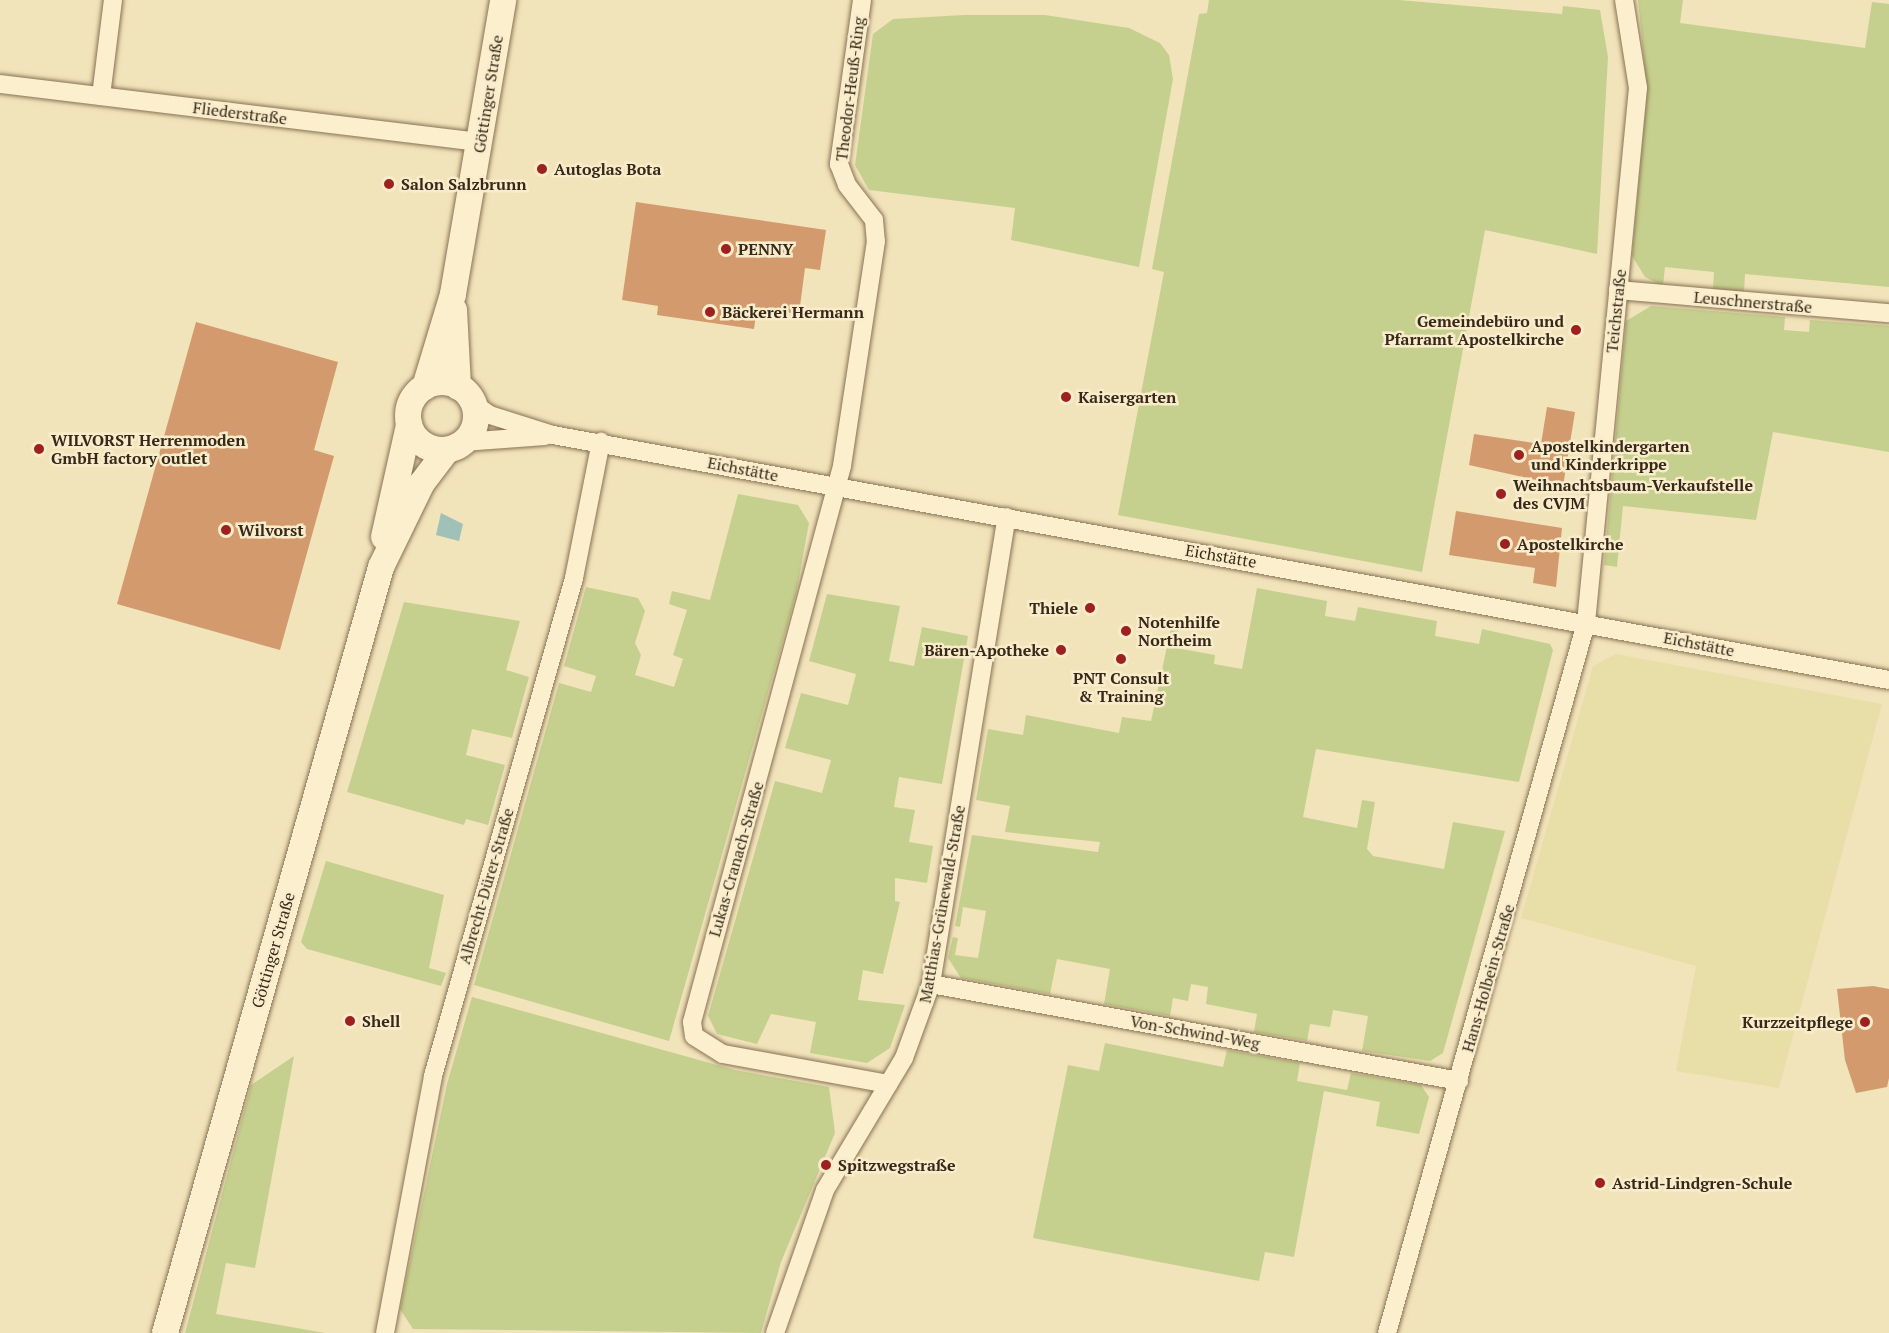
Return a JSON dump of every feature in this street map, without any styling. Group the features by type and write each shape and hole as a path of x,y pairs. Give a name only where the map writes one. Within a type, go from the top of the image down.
{"main road":[{"name":"Göttinger Straße","path":"165,1333 381,567 386,516 407,449 410,407 425,387 453,294 481,141 503,0"},
{"name":"Göttinger Straße","path":"381,567 422,483 476,421 466,396 453,294"},
{"path":"425,387 442,383 466,396"},
{"path":"409,425 423,445 455,446"}],"street":[{"path":"101,96 113,0"},
{"name":"Theodor-Heuß-Ring","path":"835,487 876,241 874,220 846,185 839,164 862,0"},
{"name":"Teichstraße","path":"1586,623 1638,88 1624,0"},
{"name":"Fliederstraße","path":"0,84 481,141"},
{"name":"Leuschnerstraße","path":"1618,290 1889,313"},
{"name":"Eichstätte","path":"466,396 490,415 553,435 1889,680"},
{"name":"Eichstätte","path":"455,446 553,435"},
{"name":"Albrecht-Dürer-Straße","path":"385,1333 433,1076 574,578 601,442"},
{"name":"Lukas-Cranach-Straße","path":"835,487 813,590 692,1022 694,1036 723,1054 888,1084"},
{"name":"Matthias-Grünewald-Straße","path":"775,1333 825,1190 916,1033 931,984 1007,517"},
{"name":"Hans-Holbein-Straße","path":"1387,1333 1586,623"},
{"name":"Von-Schwind-Weg","path":"931,984 1459,1081"}],"shaded area":[{"path":"1616,654 1882,704 1779,1088 1676,1071 1696,966 1521,918 1593,666"}],"green space":[{"path":"1209,0 1399,0 1562,14 1563,6 1600,10 1608,57 1597,254 1485,230 1422,572 1118,515 1164,272 1152,269 1199,14 1207,13"},
{"path":"1638,0 1683,0 1680,23 1865,48 1872,2 1889,4 1889,287 1745,274 1744,293 1713,290 1714,272 1665,267 1663,286 1645,277 1632,256 1647,90"},
{"path":"964,15 1045,15 1129,28 1160,43 1169,55 1173,79 1139,267 1011,240 1015,208 869,190 855,165 873,34 893,19"},
{"path":"1651,306 1785,317 1784,330 1809,332 1810,320 1889,326 1889,452 1773,432 1756,520 1623,506 1617,567 1604,565 1626,321"},
{"path":"738,494 798,505 809,523 796,594 669,1041 474,985 559,683 591,692 596,676 564,666 586,587 638,598 645,611 635,643 641,655 635,675 674,687 683,659 673,655 687,610 669,604 672,591 710,600"},
{"path":"1257,588 1327,601 1325,616 1355,621 1358,607 1437,621 1435,636 1479,644 1482,629 1550,644 1553,650 1519,782 1316,749 1303,817 1357,828 1362,800 1375,802 1367,849 1373,856 1444,869 1453,822 1505,831 1443,1053 1430,1061 1362,1051 1368,1016 1333,1010 1330,1027 1310,1024 1307,1041 1254,1032 1257,1014 1206,1004 1208,987 1191,984 1188,1001 1173,998 1170,1016 1104,1004 1110,969 1057,959 1050,994 961,978 948,958 953,937 958,938 955,955 978,958 986,911 963,907 960,927 955,926 972,835 1098,852 1100,842 1005,832 1010,806 976,800 988,729 1023,735 1026,715 1119,733 1122,717 1151,721 1171,628 1179,630 1176,648 1215,655 1214,664 1242,669"},
{"path":"827,594 900,606 889,661 914,666 922,627 968,636 942,784 899,777 894,807 915,810 909,842 933,846 927,883 895,878 895,901 900,902 883,974 863,970 858,1000 905,1005 890,1048 867,1063 810,1053 816,1022 771,1014 757,1044 717,1034 708,1016 775,781 822,793 831,760 785,748 801,693 848,705 856,674 809,661"},
{"path":"404,602 520,621 506,670 529,677 512,738 472,729 466,755 505,765 488,825 466,819 464,825 347,792"},
{"path":"326,861 444,895 429,968 446,973 441,986 307,949 301,942"},
{"path":"472,997 735,1070 829,1087 835,1133 781,1262 761,1333 413,1329 400,1309 447,1084"},
{"path":"1105,1043 1223,1067 1227,1050 1300,1063 1297,1081 1347,1090 1351,1073 1421,1085 1429,1097 1419,1134 1376,1126 1380,1102 1324,1091 1294,1257 1265,1252 1259,1281 1033,1238 1068,1065 1099,1071"},
{"path":"294,1056 255,1268 226,1263 216,1314 325,1333 185,1333 251,1085"}],"water":[{"path":"441,513 463,524 459,541 436,535"}],"building":[{"name":"PENNY","path":"636,202 826,230 820,270 805,268 799,314 757,308 754,329 657,315 658,306 622,300"},
{"name":"Wilvorst","path":"196,322 338,362 314,450 334,456 280,650 117,604"},
{"name":"Apostelkindergarten und Kinderkrippe","path":"1547,407 1575,412 1563,486 1469,465 1474,434 1541,444"},
{"name":"Apostelkirche","path":"1456,511 1562,528 1556,587 1533,583 1535,568 1449,555"},
{"name":"Kurzzeitpflege","path":"1873,986 1889,989 1889,1078 1887,1087 1856,1093 1845,1060 1837,989"}],"place":[{"name":"Autoglas Bota","path":"542,169"},
{"name":"Salon Salzbrunn","path":"389,184"},
{"name":"PENNY","path":"726,249"},
{"name":"Bäckerei Hermann","path":"710,312"},
{"name":"Gemeindebüro und Pfarramt Apostelkirche","path":"1576,330"},
{"name":"Kaisergarten","path":"1066,397"},
{"name":"WILVORST Herrenmoden GmbH factory outlet","path":"39,449"},
{"name":"Apostelkindergarten und Kinderkrippe","path":"1519,455"},
{"name":"Weihnachtsbaum-Verkaufstelle des CVJM","path":"1501,494"},
{"name":"Wilvorst","path":"226,530"},
{"name":"Apostelkirche","path":"1505,544"},
{"name":"Thiele","path":"1090,608"},
{"name":"Notenhilfe Northeim","path":"1126,631"},
{"name":"Bären-Apotheke","path":"1061,650"},
{"name":"PNT Consult & Training","path":"1121,659"},
{"name":"Shell","path":"350,1021"},
{"name":"Kurzzeitpflege","path":"1865,1022"},
{"name":"Spitzwegstraße","path":"826,1165"},
{"name":"Astrid-Lindgren-Schule","path":"1600,1183"}]}
